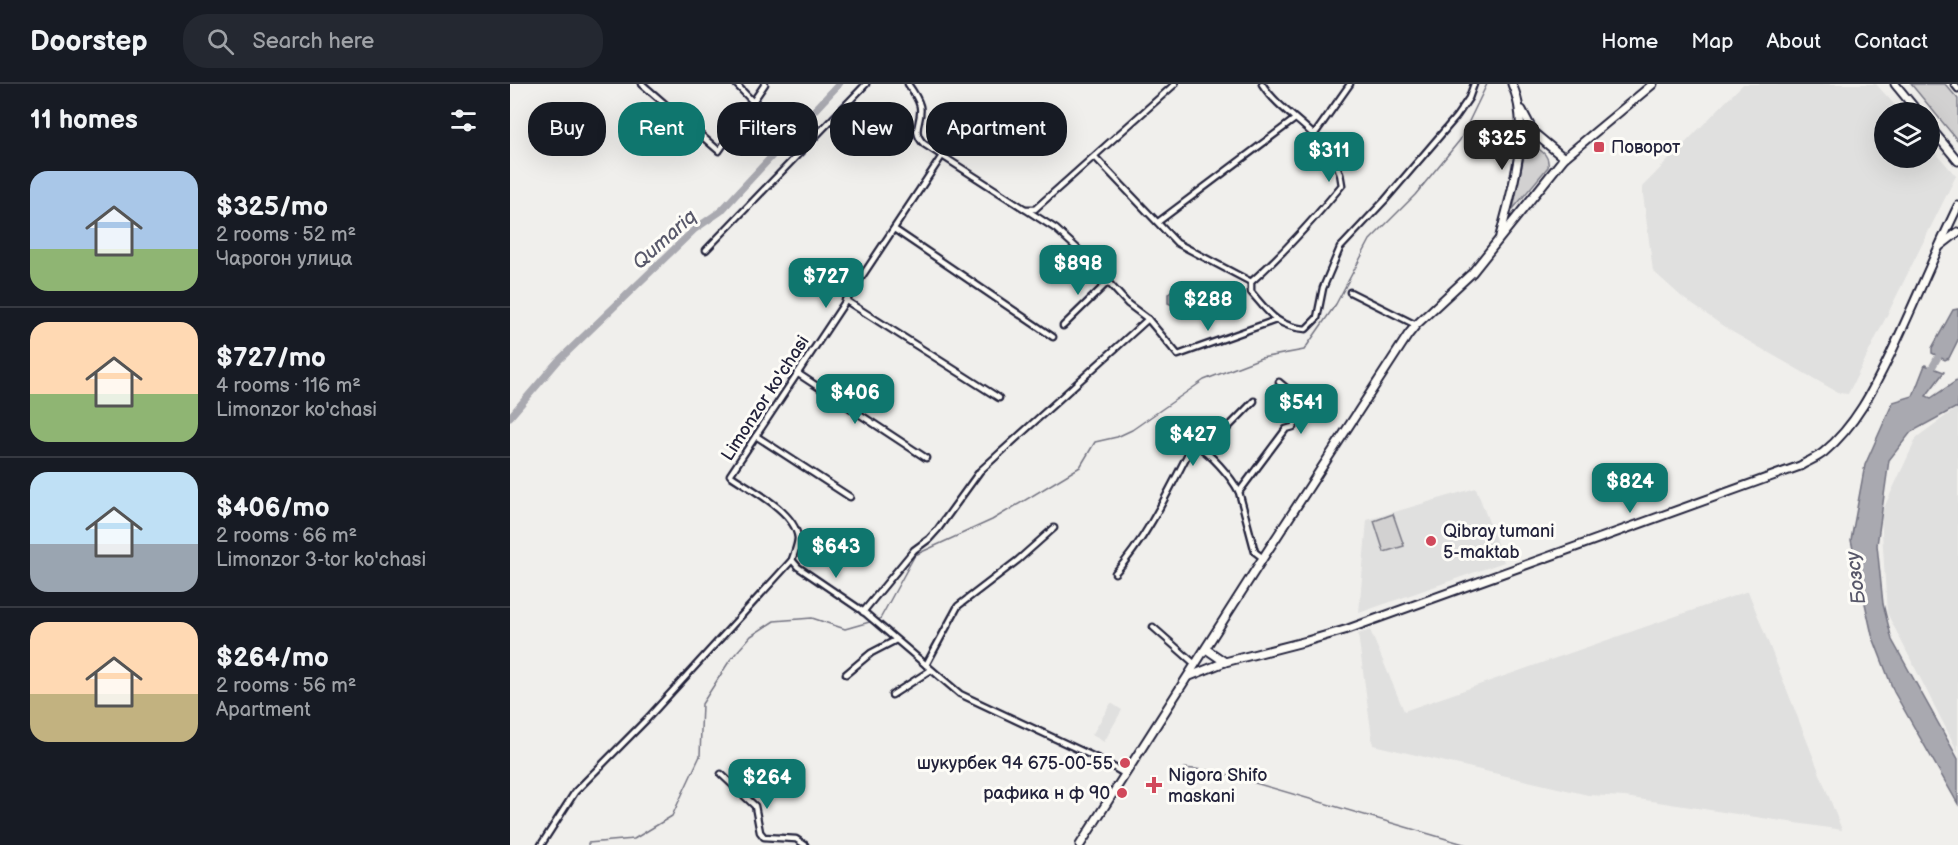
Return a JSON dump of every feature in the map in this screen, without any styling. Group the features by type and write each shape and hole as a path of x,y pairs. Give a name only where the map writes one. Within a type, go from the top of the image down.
{"main road":[{"path":"1080,845 1263,558 1416,325 1472,273 1564,158 1653,84"},
{"path":"1894,84 1909,102"},
{"path":"1514,85 1519,105 1534,134 1564,158"},
{"path":"1499,238 1519,152 1519,105"},
{"path":"1940,139 1957,159"},
{"path":"1188,678 1225,662 1347,629 1800,466 1823,453 1854,421 1866,403 1905,325 1958,206"},
{"path":"1938,247 1958,232"},
{"path":"1206,650 1225,662"}],"street":[{"path":"642,84 717,149"},
{"path":"736,84 752,102"},
{"path":"754,102 765,84"},
{"path":"706,250 866,84"},
{"path":"908,84 920,104 921,112 917,131 919,138 926,143"},
{"path":"1022,208 1035,209 1175,84"},
{"path":"1262,84 1269,94 1314,135 1335,160 1342,185 1271,264 1251,282 1251,292 1276,321 1292,328 1306,329 1317,318 1323,288 1340,248 1385,200 1456,117 1469,98 1474,84"},
{"path":"1314,135 1350,84"},
{"path":"1954,84 1958,89"},
{"path":"1158,222 1295,119"},
{"path":"942,156 1056,229 1079,250 1128,304 1148,319 1178,355 1276,321"},
{"name":"Limonzor ko'chasi","path":"792,560 798,540 795,525 786,514 730,475 942,156"},
{"path":"1095,157 1178,243 1203,259 1251,282"},
{"path":"894,229 1053,337"},
{"path":"1063,326 1108,282"},
{"path":"1350,292 1416,325"},
{"path":"845,300 999,398"},
{"path":"864,613 914,550 938,529 980,471 1148,319"},
{"path":"797,373 926,458"},
{"path":"1239,492 1286,429 1293,427 1309,407 1279,382"},
{"path":"1205,451 1254,401"},
{"path":"756,436 850,497"},
{"path":"1115,573 1137,544 1192,446 1198,446 1205,451 1239,492 1255,552 1263,558"},
{"path":"926,665 958,606 1018,560 1054,528"},
{"path":"541,845 575,792 648,719 792,560 798,567 888,632 960,694 1101,760 1125,774"},
{"path":"1153,627 1196,665"},
{"path":"846,674 871,653 896,640"},
{"path":"892,694 931,670"},
{"path":"721,774 755,806 760,832 765,837 796,839 805,845"}],"shaded area":[{"path":"1743,84 1876,84 1892,102 1874,102 1874,168 1940,168 1940,158 1956,176 1848,394 1839,393 1729,330 1683,298 1653,271 1642,187"},
{"path":"1911,84 1945,84 1958,99 1958,141 1940,119 1940,102 1926,102"},
{"path":"1529,147 1536,147 1543,153 1548,160 1548,167 1513,209 1525,151"},
{"path":"1179,282 1214,300 1215,306 1205,321 1168,303 1168,294"},
{"path":"1958,309 1958,340 1949,358 1945,360 1932,353 1932,348 1953,310"},
{"name":"Бозсу","path":"1925,365 1944,372 1926,396 1931,398 1958,380 1958,408 1911,432 1889,460 1877,545 1883,604 1892,640 1958,759 1958,804 1894,692 1872,635 1851,540 1865,465 1893,402 1913,396"},
{"path":"1958,407 1958,752 1887,613 1881,514 1917,437"},
{"name":"Qibray tumani 5-maktab","path":"1476,488 1504,562 1359,613 1367,520"},
{"path":"1393,514 1404,546 1384,552 1374,521"},
{"path":"1748,591 1842,830 1625,797 1588,795 1373,745 1358,634 1370,630 1404,711"},
{"path":"1111,703 1122,710 1104,742 1092,735"}],"waterway":[{"name":"Qumariq","path":"510,417 558,361 695,229 721,211 839,84"},
{"path":"588,845 588,843 634,839 672,816 700,756 702,704 730,660 751,636 774,621 812,618 845,629 880,619 915,555 992,520 1080,467 1095,442 1117,437 1132,430 1204,380 1261,358 1304,350 1336,304 1370,240 1415,195 1460,140 1487,84"},
{"path":"1929,373 1938,357"},
{"path":"1184,768 1214,771 1467,845"}],"place":[{"name":"Поворот","path":"1599,147"},
{"name":"Qibray tumani 5-maktab","path":"1431,541"},
{"name":"шукурбек 94 675-00-55","path":"1125,763"},
{"name":"Nigora Shifo maskani","path":"1154,785"},
{"name":"рафика н ф 90","path":"1122,793"}]}
